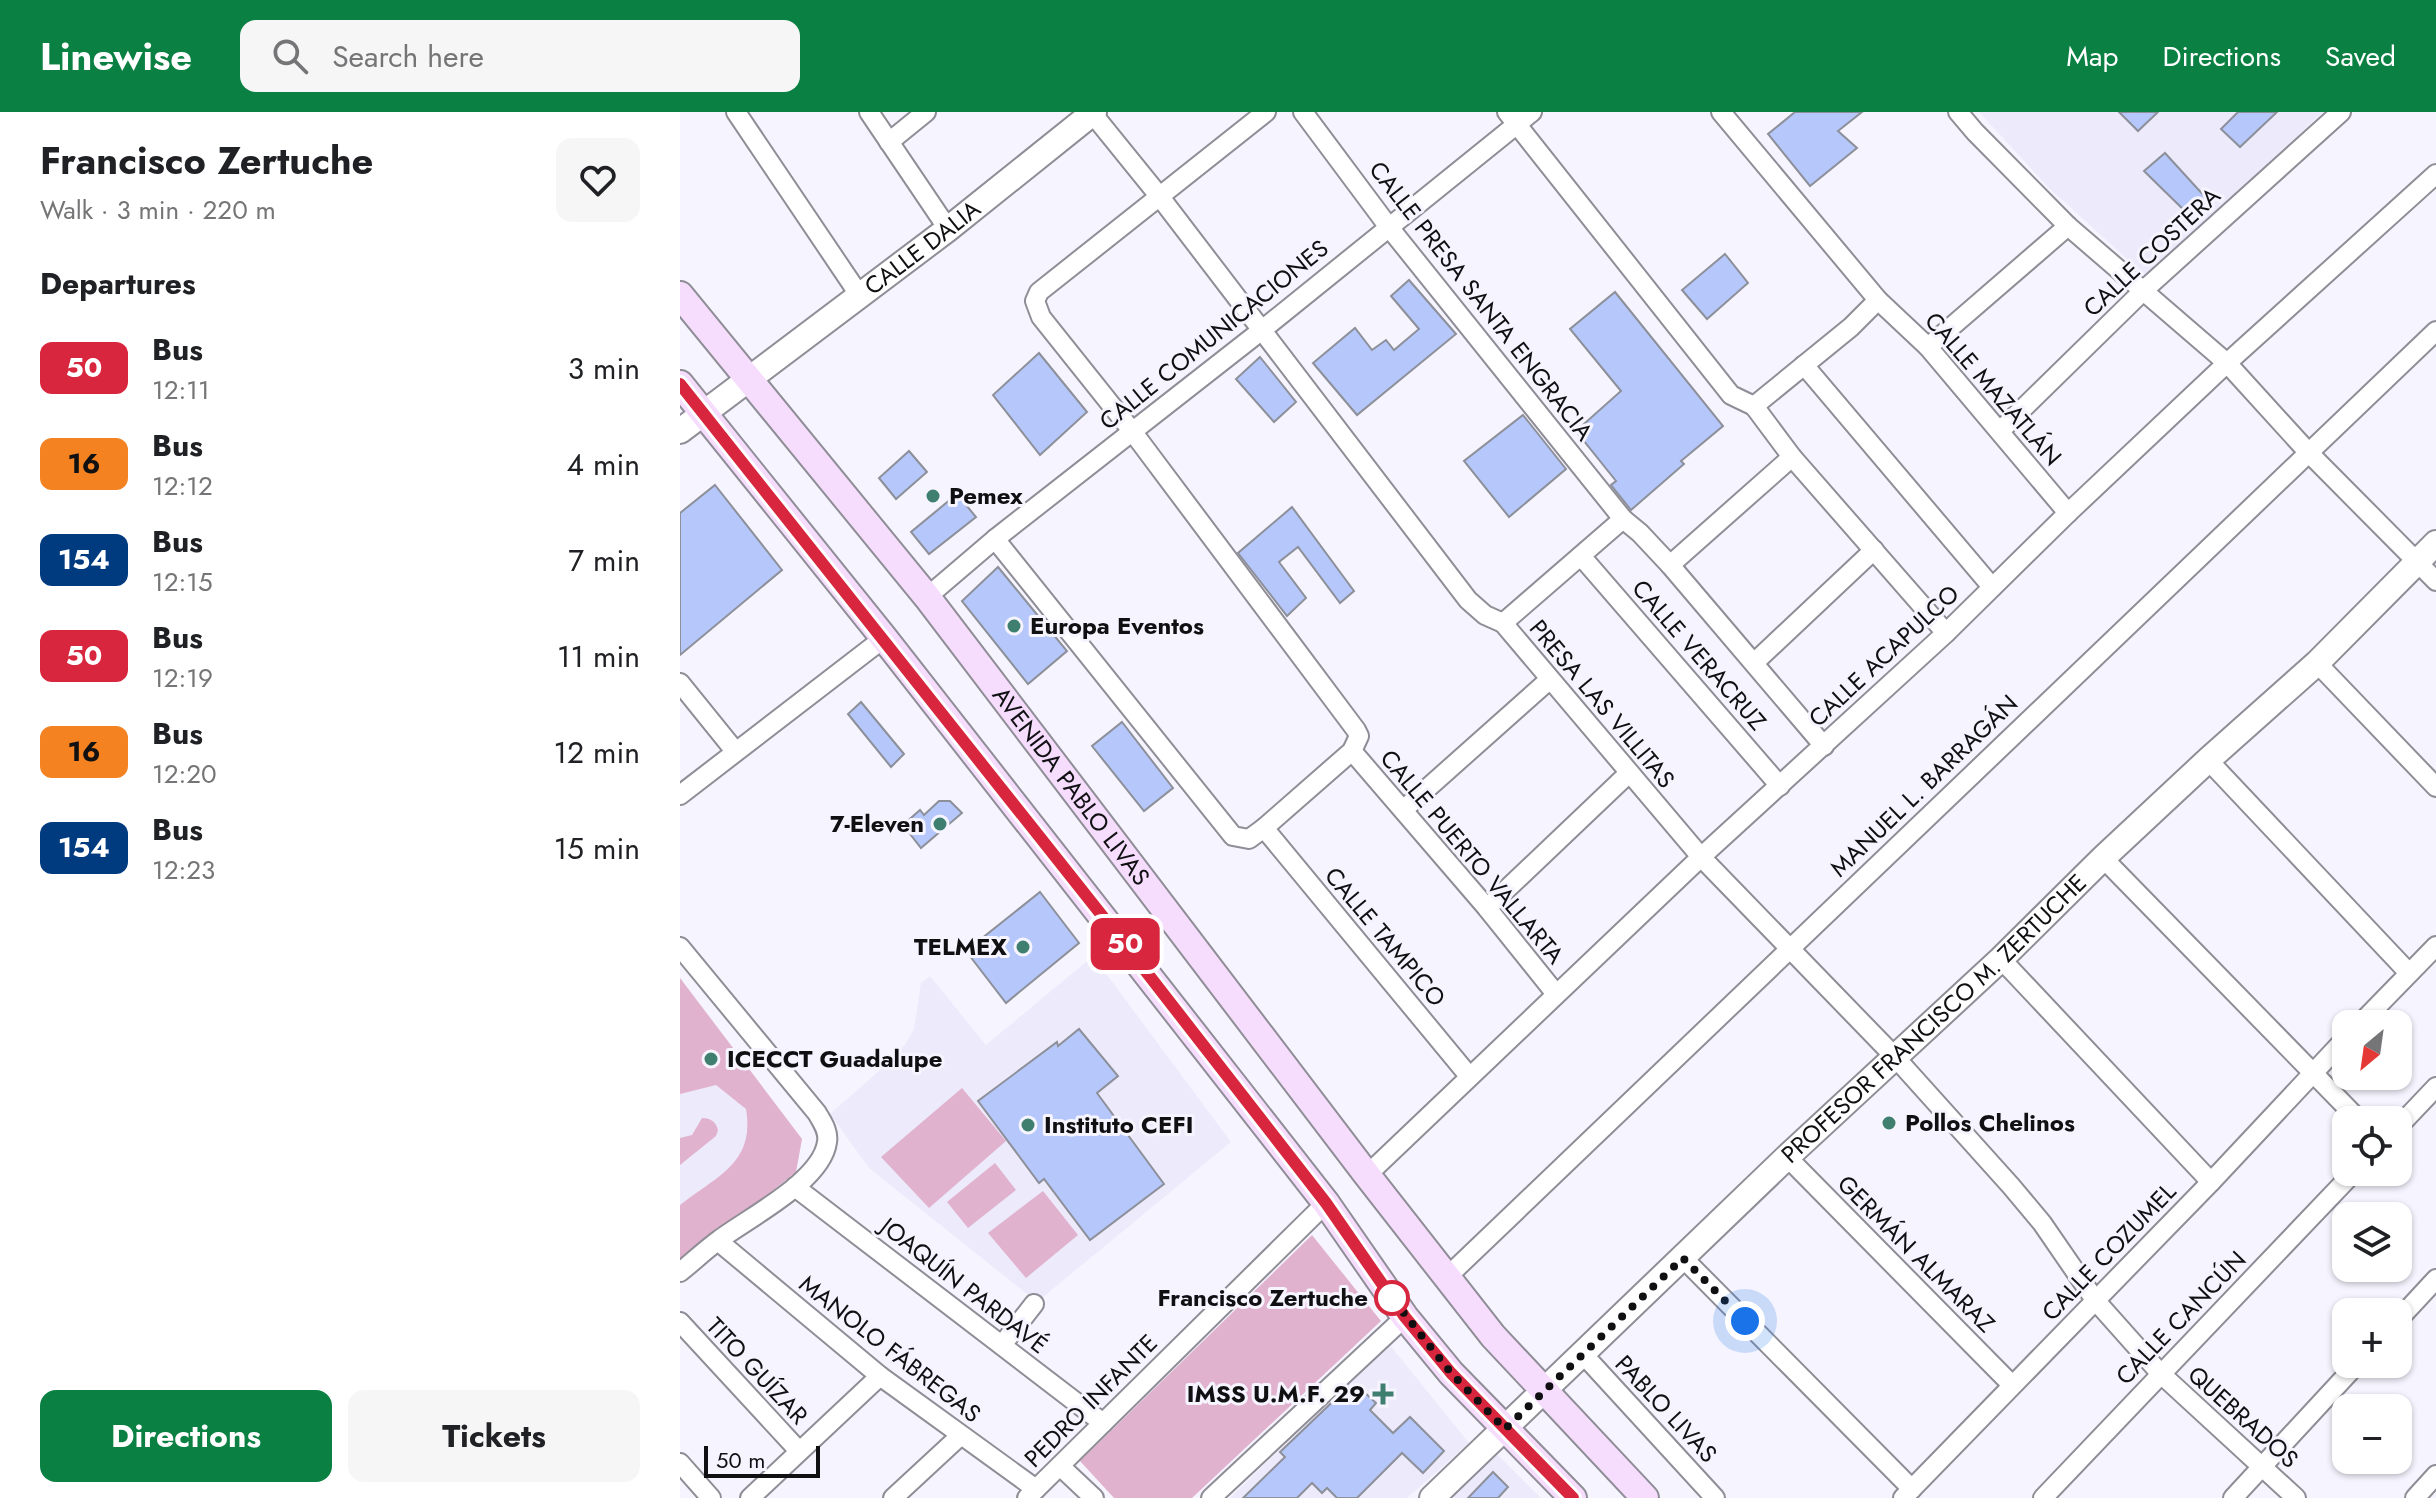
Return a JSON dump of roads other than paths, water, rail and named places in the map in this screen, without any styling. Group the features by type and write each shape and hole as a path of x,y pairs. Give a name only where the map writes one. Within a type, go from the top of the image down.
{"main road":[{"name":"AVENIDA PABLO LIVAS","path":"680,295 927,597 1493,1336 1645,1498"},
{"path":"680,384 884,638 1326,1203 1405,1317 1451,1373 1573,1498"}],"street":[{"path":"736,112 860,296"},
{"path":"869,112 948,229"},
{"path":"889,142 926,112"},
{"path":"1160,197 1266,112"},
{"name":"CALLE PRESA SANTA ENGRACIA","path":"1303,112 1388,226 1623,519"},
{"name":"CALLE MAZATLÁN","path":"1721,112 1878,300 1928,347 2068,513"},
{"path":"1958,112 2068,226 2227,363 2308,452 2436,581"},
{"name":"CALLE COSTERA","path":"2000,431 2144,290 2341,112"},
{"name":"CALLE DALIA","path":"680,431 948,229 1093,113"},
{"name":"PRESA LAS VILLITAS","path":"1093,113 1468,600 1485,615 1503,623 1701,857 1895,1057"},
{"path":"1519,116 1731,395 1754,406 1792,457 1946,633"},
{"name":"CALLE COMUNICACIONES","path":"927,597 995,539 1262,330 1519,116"},
{"name":"CALLE ACAPULCO","path":"1367,1175 1701,857 1946,633 2227,363 2436,174"},
{"name":"CALLE PUERTO VALLARTA","path":"1160,197 1039,292 1035,301 1041,317 1132,431 1403,810 1556,994"},
{"path":"1928,347 2068,226"},
{"path":"1754,406 1851,327 1878,300"},
{"name":"MANUEL L. BARRAGÁN","path":"1447,1277 2436,331"},
{"path":"1804,365 1992,587"},
{"path":"1670,565 1792,457"},
{"path":"1503,623 1623,519"},
{"name":"CALLE VERACRUZ","path":"1623,519 1670,565 1824,746"},
{"path":"995,539 1233,836 1249,839 1264,828 1356,743"},
{"name":"PROFESOR FRANCISCO M. ZERTUCHE","path":"1432,1498 1787,1157 2001,959 2103,858 2317,663 2436,543"},
{"path":"1755,662 1874,550"},
{"name":"CALLE VERACRUZ","path":"1581,556 1780,786"},
{"path":"680,795 884,638"},
{"path":"2317,663 2436,787"},
{"path":"1403,810 1549,680"},
{"path":"680,683 735,751"},
{"path":"2208,760 2409,973"},
{"path":"1487,908 1629,773"},
{"name":"CALLE TAMPICO","path":"1264,828 1469,1076"},
{"path":"2103,858 2346,1106"},
{"path":"2373,1010 2436,946"},
{"path":"680,947 825,1127 828,1139 814,1168 795,1187 680,1272"},
{"path":"2001,959 2211,1182"},
{"name":"CALLE COZUMEL","path":"1908,1493 2211,1182 2332,1052"},
{"name":"QUEBRADOS","path":"1895,1057 2035,1214 2095,1300 2160,1373 2296,1498"},
{"path":"2412,1112 2436,1087"},
{"name":"GERMÁN ALMARAZ","path":"1787,1157 2012,1385"},
{"name":"CALLE CANCÚN","path":"2043,1498 2340,1186"},
{"name":"JOAQUÍN PARDAVÉ","path":"795,1187 1103,1423"},
{"name":"PEDRO INFANTE","path":"1032,1494 1326,1203"},
{"name":"MANOLO FÁBREGAS","path":"718,1241 880,1376 1032,1494"},
{"path":"1683,1258 1908,1493"},
{"path":"2412,1305 2436,1279"},
{"path":"1002,1345 1034,1304"},
{"path":"1211,1498 1405,1317"},
{"name":"TITO GUÍZAR","path":"680,1322 799,1451"},
{"name":"PABLO LIVAS","path":"1582,1353 1715,1498"},
{"path":"750,1498 880,1376"},
{"path":"2233,1498 2344,1378"},
{"path":"893,1498 960,1436"},
{"path":"680,1463 711,1498"},
{"path":"1060,1466 1094,1498"},
{"path":"2415,1498 2436,1475"}],"place":[{"name":"Pemex","path":"933,496"},
{"name":"Europa Eventos","path":"1014,626"},
{"name":"7-Eleven","path":"940,824"},
{"name":"TELMEX","path":"1023,947"},
{"name":"ICECCT Guadalupe","path":"711,1059"},
{"name":"Pollos Chelinos","path":"1889,1123"},
{"name":"Instituto CEFI","path":"1028,1125"},
{"name":"Francisco Zertuche","path":"1392,1298"},
{"name":"IMSS U.M.F. 29","path":"1383,1394"}]}
